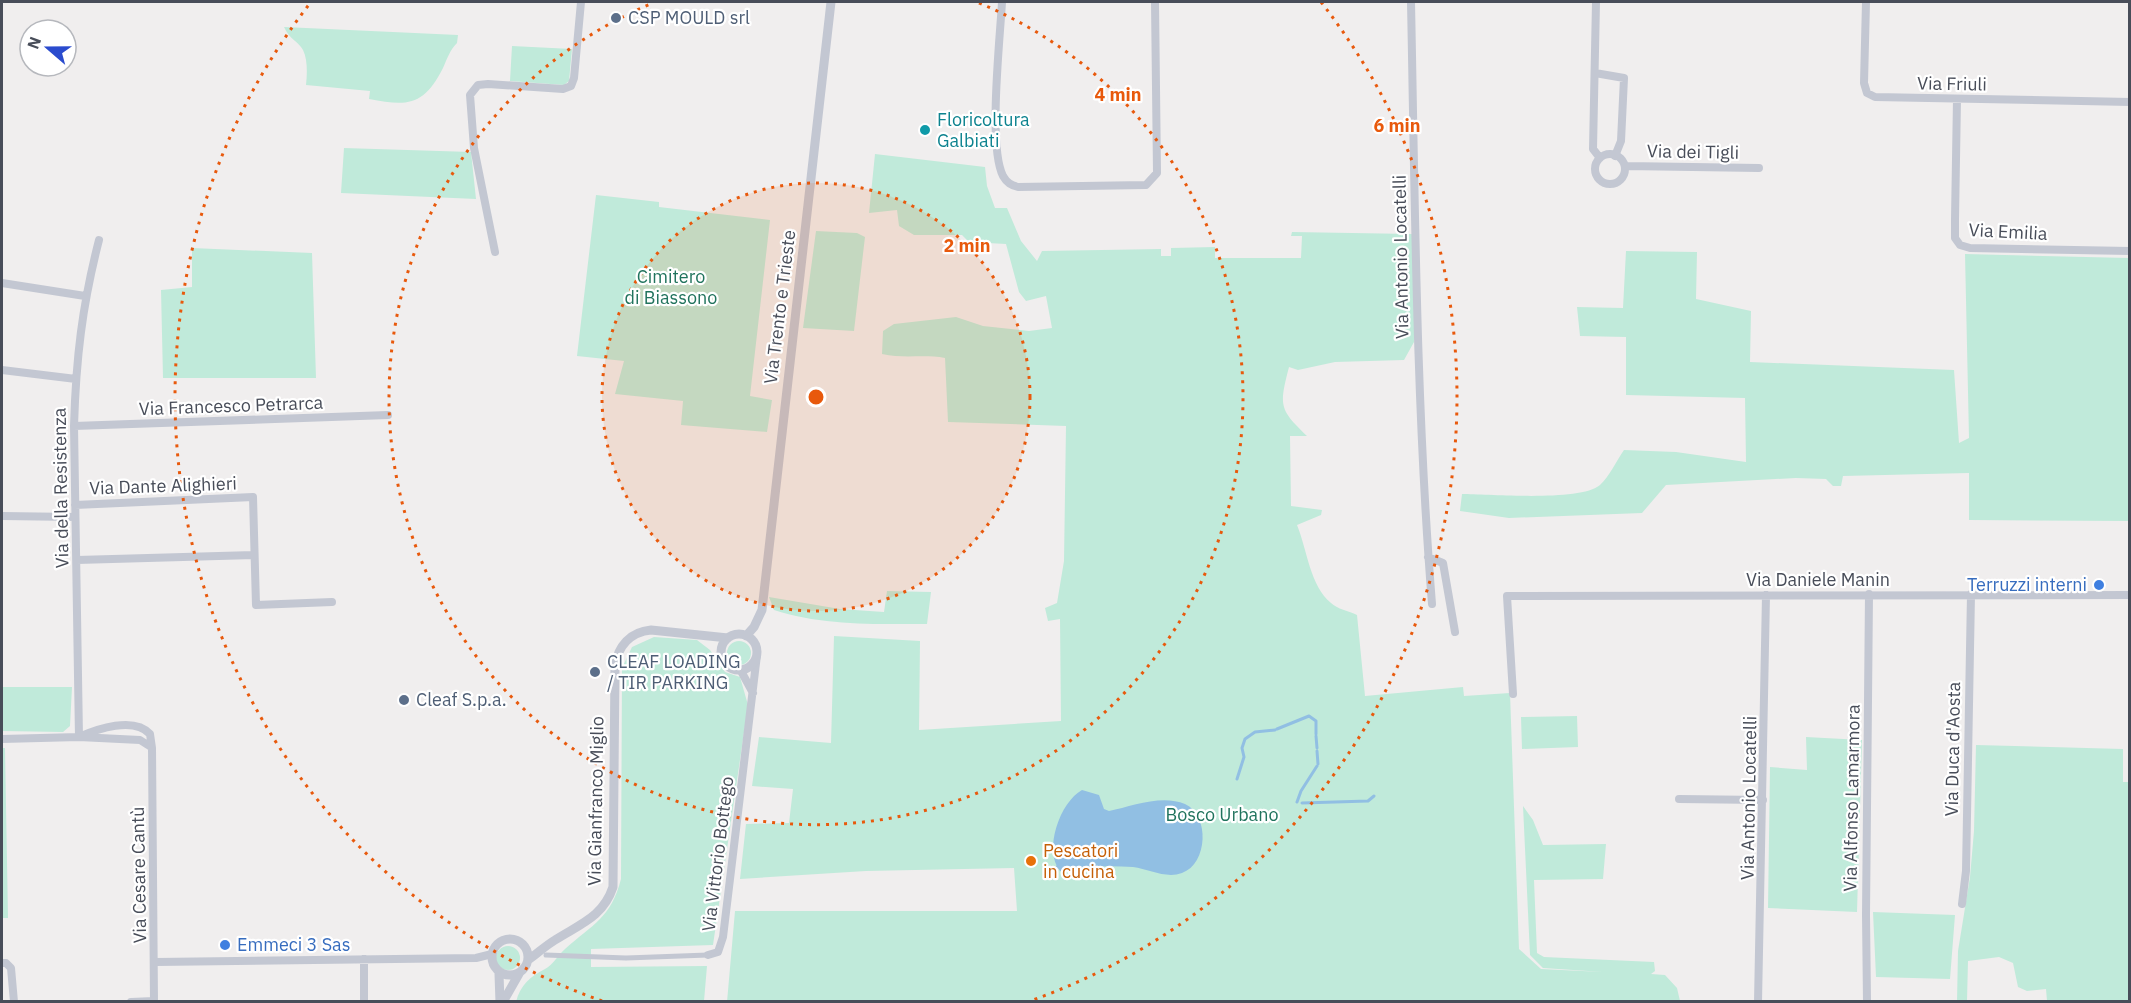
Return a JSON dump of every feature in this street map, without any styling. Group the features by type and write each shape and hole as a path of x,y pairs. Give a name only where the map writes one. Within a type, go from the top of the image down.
{"street":[{"path":"495,252 474,148 470,95 478,85 488,84 563,89 571,86 574,78 581,2"},
{"name":"Via Trento e Trieste","path":"757,651 831,2"},
{"path":"1002,2 997,143 1002,174 1006,182 1018,187 1146,185 1154,179 1157,173 1155,2"},
{"name":"Via Antonio Locatelli","path":"1411,2 1418,332 1425,512 1432,604"},
{"name":"Via dei Tigli","path":"1596,2 1593,149 1599,158 1595,166 1595,173 1601,181 1610,185 1622,178 1626,166"},
{"name":"Via Friuli","path":"1866,2 1864,83 1867,93 1875,97 2130,102"},
{"name":"Via dei Tigli","path":"1595,73 1624,78 1621,141 1615,156 1621,158 1626,166"},
{"name":"Via Emilia","path":"1957,99 1955,238 1960,245 1970,248 2130,251"},
{"path":"1599,158 1607,154 1615,156"},
{"name":"Via dei Tigli","path":"1626,166 1759,168"},
{"name":"Via della Resistenza","path":"79,737 74,426 76,379 85,296 99,240"},
{"path":"2,284 85,296"},
{"path":"2,370 76,379"},
{"name":"Via Francesco Petrarca","path":"74,426 388,416"},
{"name":"Via Dante Alighieri","path":"75,505 253,497 254,555"},
{"path":"2,516 75,517"},
{"path":"76,560 254,555 256,605 332,602"},
{"path":"1428,557 1443,563 1455,632"},
{"name":"Via Alfonso Lamarmora","path":"1867,1002 1869,594"},
{"name":"Via Duca d'Aosta","path":"1962,904 1966,871 1971,594"},
{"name":"Via Antonio Locatelli","path":"1758,1002 1766,595"},
{"name":"Via Daniele Manin","path":"1514,694 1508,596 2130,595"},
{"name":"Via Trento e Trieste","path":"746,636 760,615"},
{"name":"Via Gianfranco Miglio","path":"528,960 554,940 593,918 606,904 614,887 615,672 619,650 631,636 645,630 672,630 698,636 728,638"},
{"path":"741,671 753,664 757,651 746,636 738,635 728,638 721,652 727,665 741,671 753,694"},
{"name":"Via Gianfranco Miglio","path":"698,636 721,652"},
{"name":"Via Vittorio Bottego","path":"546,955 626,958 708,955 718,952 723,937 757,651"},
{"path":"79,737 97,729 139,727 145,728 150,734 152,748"},
{"path":"2,739 79,737 140,740 147,742 152,748"},
{"name":"Via Cesare Cantù","path":"152,748 156,962 154,1001"},
{"path":"1679,799 1763,800"},
{"path":"504,940 516,940 524,945 528,960 502,1002 499,974 493,966 492,954 495,946 504,940"},
{"name":"Via Gianfranco Miglio","path":"524,945 536,946 554,940"},
{"path":"156,962 476,958 492,954"},
{"path":"364,959 364,1002"},
{"path":"2,963 6,963 11,968 14,1002"},
{"path":"499,974 510,976 520,972"},
{"path":"131,1002 154,1001"}],"green space":[{"path":"284,27 458,35 457,43 429,90 414,100 395,103 369,99 370,91 306,85 305,54"},
{"path":"512,46 572,49 569,81 564,85 510,81"},
{"path":"344,148 471,152 476,199 341,193"},
{"name":"Bosco Urbano","path":"875,154 985,167 987,186 995,208 1007,208 1021,241 1037,261 1042,251 1161,249 1161,256 1171,256 1171,248 1215,247 1215,258 1301,258 1302,236 1291,236 1292,232 1412,234 1415,251 1414,342 1404,360 1335,362 1298,370 1289,367 1284,390 1284,406 1286,413 1307,436 1290,436 1291,506 1322,510 1321,515 1297,525 1310,567 1324,596 1336,607 1357,615 1365,696 1463,687 1464,696 1510,693 1519,949 1541,969 1603,972 1543,968 1530,955 1523,806 1533,820 1543,845 1606,844 1603,879 1534,880 1537,953 1544,957 1654,962 1655,971 1651,974 1665,975 1677,988 1680,1001 727,1002 735,911 1017,911 1014,868 866,871 740,879 746,824 789,823 793,789 752,786 759,737 831,743 834,636 920,641 919,730 1061,721 1060,619 1048,621 1045,608 1057,603 1064,561 1066,426 948,422 945,358 882,354 883,331 894,324 956,317 983,326 1029,331 1052,328 1046,296 1026,301 1019,292 1006,244 969,242 962,235 914,235 899,226 897,210 869,213"},
{"name":"Cimitero di Biassono","path":"596,195 659,202 659,207 770,220 750,396 772,400 767,432 681,425 683,401 615,394 624,361 577,356"},
{"path":"816,231 857,233 865,237 854,331 803,328"},
{"path":"192,248 312,253 316,378 163,378 161,290 192,287"},
{"path":"1626,251 1697,252 1696,299 1751,311 1750,362 1954,370 1959,443 1969,438 1965,254 2129,258 2129,521 1969,520 1969,473 1843,476 1841,486 1833,486 1826,479 1796,478 1666,485 1642,513 1509,518 1460,511 1462,494 1555,495 1589,490 1603,482 1624,450 1676,452 1746,462 1745,398 1626,395 1626,337 1580,336 1577,307 1623,308"},
{"path":"887,591 931,592 927,624 850,623 811,619 774,610 769,597 840,609 884,612"},
{"path":"654,637 697,640 710,650 725,672 740,677 748,705 713,945 591,949 591,967 707,966 704,1001 516,1002 527,982 551,965 565,949 600,919 617,892 621,879 622,668 632,647"},
{"path":"739,641 747,645 751,653 747,661 739,665 731,661 727,653 731,645"},
{"path":"2,687 72,687 70,726 63,732 2,731"},
{"path":"1577,716 1578,747 1522,749 1521,717"},
{"path":"1806,737 1862,740 1857,912 1768,908 1770,767 1807,770"},
{"path":"1976,745 2123,749 2123,782 2130,782 2129,1001 2047,1001 2046,989 2027,991 2018,987 2013,963 1999,957 1968,961 1967,1001 1957,1002 1958,951 1970,877 1974,831"},
{"path":"2,748 5,748 8,918 2,918"},
{"path":"1873,912 1955,915 1950,979 1876,977"},
{"path":"508,946 516,950 520,958 516,966 508,970 500,966 496,958 500,950"}],"water":[{"path":"1082,790 1099,795 1104,809 1109,811 1167,800 1185,804 1199,818 1202,828 1203,839 1197,860 1191,868 1176,875 1122,866 1084,867 1060,871 1053,851 1056,827 1067,805"}],"waterway":[{"path":"1277,729 1309,716 1316,721 1316,734"},
{"path":"1237,779 1244,757 1242,748 1245,739 1255,732 1275,730"},
{"path":"1316,736 1317,748"},
{"path":"1317,751 1318,764"},
{"path":"1297,802 1301,791 1317,766"},
{"path":"1302,803 1368,801 1374,796"},
{"path":"1055,873 1057,867"}],"place":[{"name":"CSP MOULD srl","path":"616,18"},
{"name":"Floricoltura Galbiati","path":"925,130"},
{"name":"Terruzzi interni","path":"2099,585"},
{"name":"CLEAF LOADING / TIR PARKING","path":"595,672"},
{"name":"Cleaf S.p.a.","path":"404,700"},
{"name":"Pescatori in cucina","path":"1031,861"},
{"name":"Emmeci 3 Sas","path":"225,945"}]}
